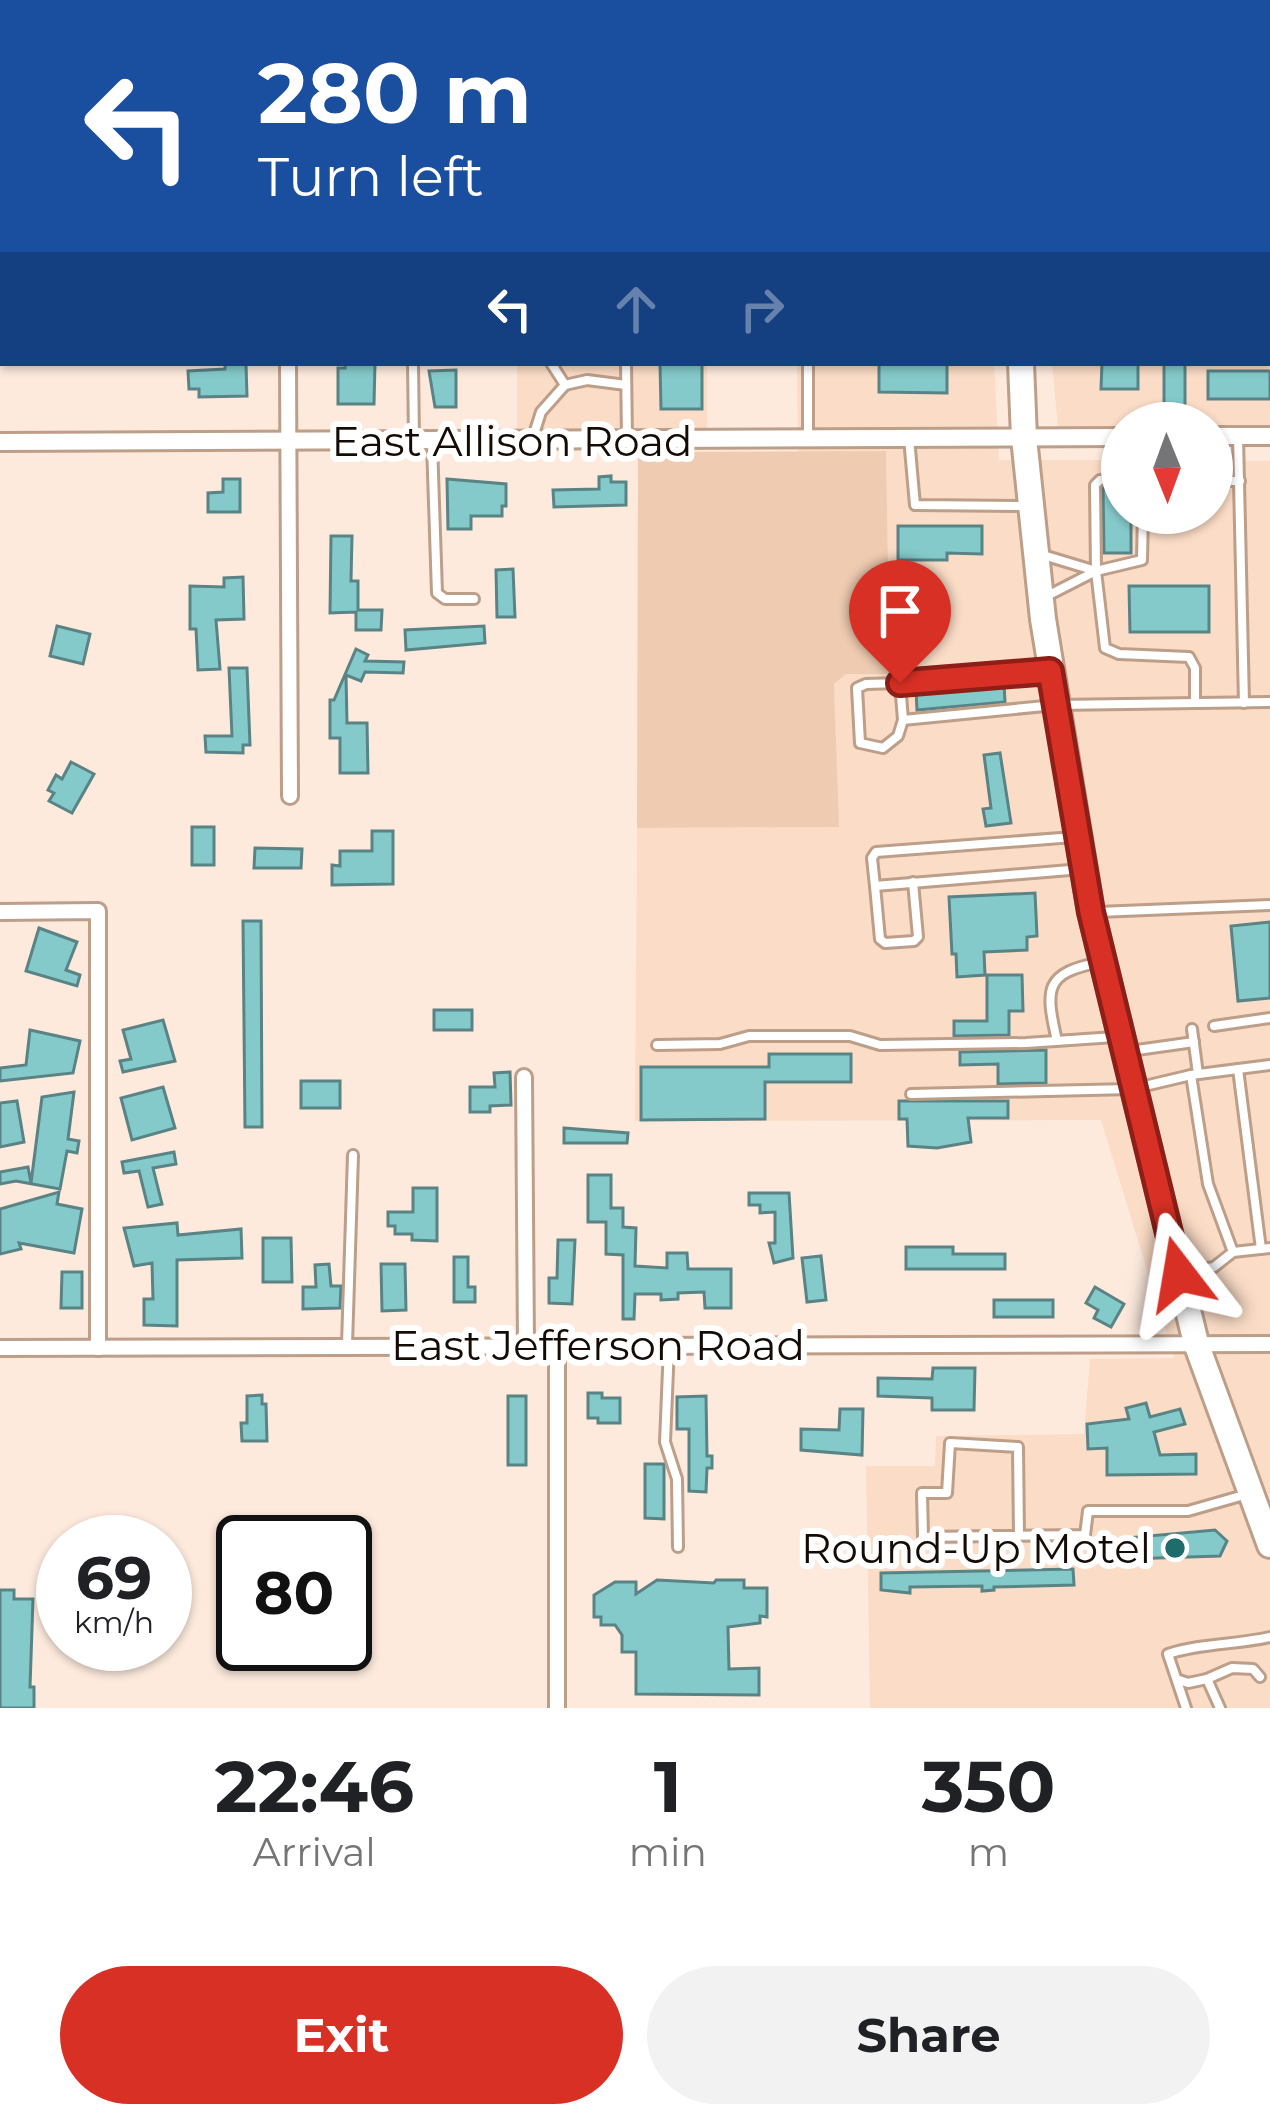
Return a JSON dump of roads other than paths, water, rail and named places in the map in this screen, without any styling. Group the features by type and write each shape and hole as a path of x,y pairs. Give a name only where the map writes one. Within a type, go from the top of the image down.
{"highway":[{"path":"1021,366 1040,599 1091,912 1196,1343 1270,1545"}],"street":[{"path":"288,366 290,796"},
{"path":"1233,436 1270,436"},
{"name":"East Allison Road","path":"0,442 1101,437"},
{"path":"0,912 98,911 98,1348"},
{"path":"524,1077 526,1345"},
{"name":"East Jefferson Road","path":"0,1348 1270,1344"},
{"path":"557,1345 557,1708"}],"lane":[{"path":"413,366 437,593 445,599 474,599"},
{"path":"553,366 565,385"},
{"path":"626,366 627,440"},
{"path":"808,366 808,439"},
{"path":"533,441 541,412 565,385 586,380 626,385"},
{"path":"1238,436 1244,703"},
{"path":"909,439 915,505 1030,506"},
{"path":"1101,480 1095,485 1096,571 1106,648 1119,654 1189,657 1195,668 1195,703"},
{"path":"1233,481 1240,481"},
{"path":"1040,599 1096,571 1142,560 1143,534"},
{"path":"1035,553 1096,571"},
{"path":"900,683 903,720 893,742 875,748 860,743 857,688 866,684 1050,671"},
{"path":"903,720 1054,705 1270,702"},
{"path":"913,882 918,937 885,943 880,939 872,857 876,852 1077,836"},
{"path":"875,886 1083,869"},
{"path":"1091,912 1270,905"},
{"path":"1057,1041 1050,1013 1054,983 1066,969 1102,962"},
{"path":"1214,1026 1270,1018"},
{"path":"1192,1029 1208,1184 1233,1252"},
{"path":"657,1045 720,1044 749,1036 850,1036 880,1045 1194,1042"},
{"path":"911,1094 1132,1089 1270,1065"},
{"path":"1179,1274 1214,1267 1233,1252 1265,1248 1238,1070"},
{"path":"347,1346 353,1156"},
{"path":"669,1345 665,1442 677,1480 678,1547"},
{"path":"1019,1536 1018,1447 950,1443 946,1493 922,1493 923,1537 1019,1536 1085,1535 1088,1511 1189,1511 1251,1493"},
{"path":"1186,1708 1168,1654 1211,1642 1270,1637"},
{"path":"1179,1680 1189,1683 1243,1667 1260,1677"},
{"path":"1207,1679 1220,1708"}],"place":[{"name":"Round-Up Motel","path":"1175,1548"}]}
